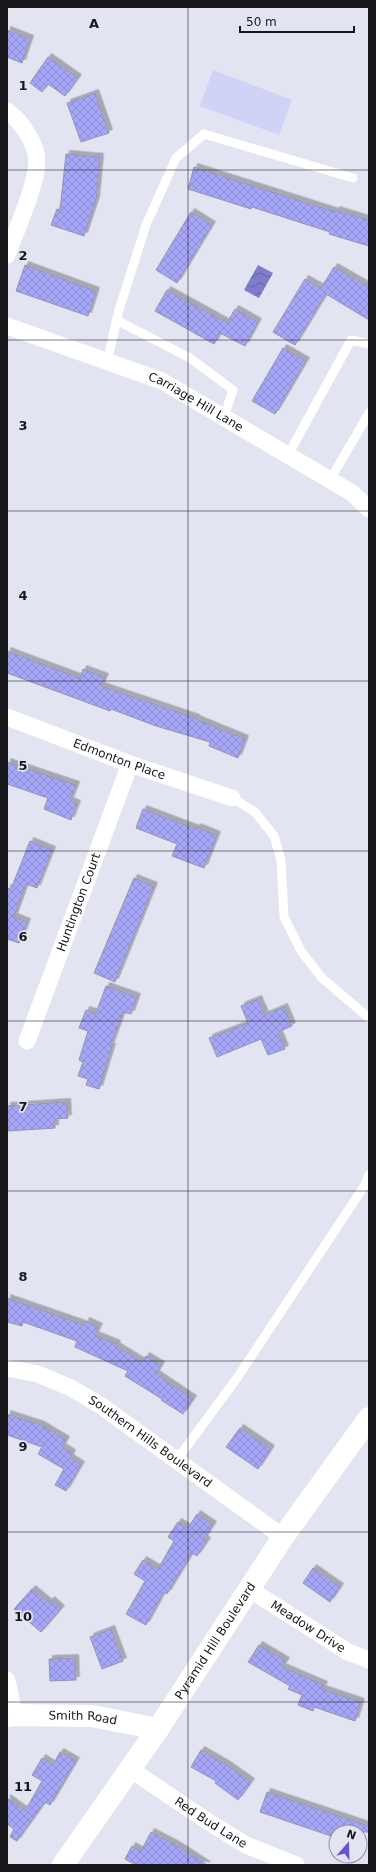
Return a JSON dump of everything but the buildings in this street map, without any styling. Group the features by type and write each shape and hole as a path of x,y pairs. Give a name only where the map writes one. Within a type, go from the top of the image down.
{"main road":[{"name":"Pyramid Hill Boulevard","path":"63,1865 158,1729 283,1537 369,1418"},
{"name":"Smith Road","path":"10,1715 92,1716 158,1729"}],"street":[{"path":"7,111 27,132 37,154 35,178 7,255"},
{"name":"Carriage Hill Lane","path":"7,326 162,381 352,492 369,509"},
{"name":"Edmonton Place","path":"7,717 130,764 232,798"},
{"name":"Huntington Court","path":"27,1041 130,764"},
{"name":"Southern Hills Boulevard","path":"7,1368 38,1374 71,1388 100,1405 283,1537"},
{"name":"Meadow Drive","path":"249,1589 348,1652 369,1660"},
{"path":"7,1680 10,1715"},
{"name":"Red Bud Lane","path":"130,1769 207,1821 246,1845 296,1865"}],"lane":[{"path":"107,362 116,320 146,225 176,158 204,134 353,178"},
{"path":"116,320 190,358 233,390 224,417"},
{"path":"288,455 351,340 369,344"},
{"path":"330,480 369,413"},
{"path":"232,798 255,812 274,836 281,860 284,917 301,952 322,978 369,1018"},
{"path":"176,1461 237,1378 366,1185 369,1175"}],"shaded area":[{"path":"213,70 292,100 279,135 200,106"}],"water":[{"path":"258,265 273,273 259,298 244,290"}]}
